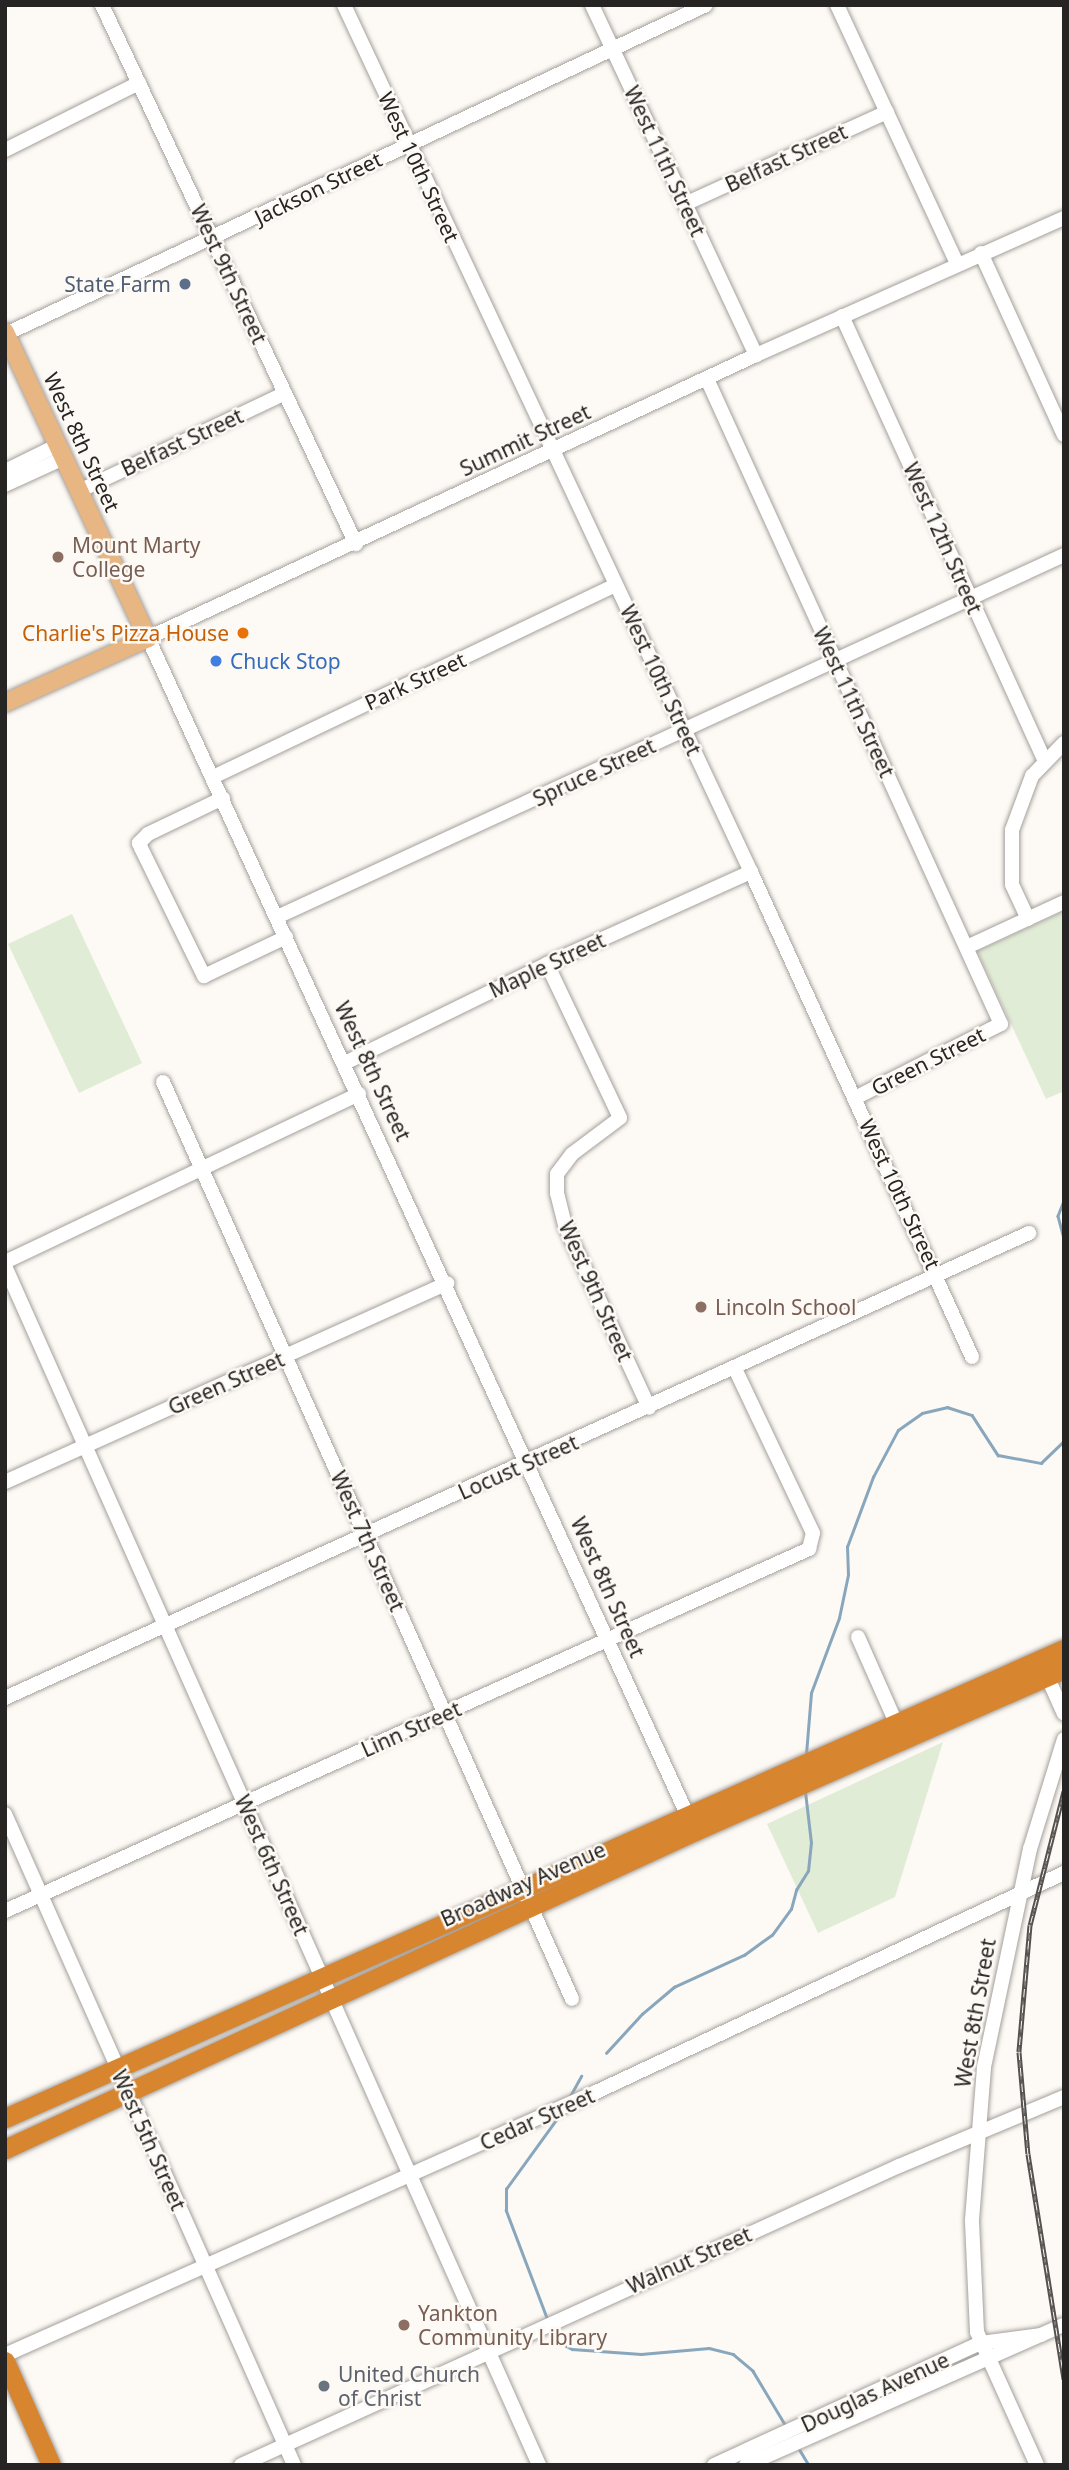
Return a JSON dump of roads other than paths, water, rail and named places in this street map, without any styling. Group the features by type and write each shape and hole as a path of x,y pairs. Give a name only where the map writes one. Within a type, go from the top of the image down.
{"highway":[{"name":"Broadway Avenue","path":"5,2150 129,2095 527,1897 788,1779 1050,1669 1064,1649"},
{"name":"Broadway Avenue","path":"5,2118 322,1977 527,1897"},
{"path":"5,2361 51,2465"}],"main road":[{"name":"West 8th Street","path":"6,333 148,638"},
{"name":"Summit Street","path":"5,703 148,638"}],"street":[{"name":"West 9th Street","path":"102,5 356,544"},
{"name":"West 10th Street","path":"344,5 551,453 751,872 972,1357"},
{"name":"West 11th Street","path":"593,5 756,355"},
{"name":"Jackson Street","path":"6,333 213,239 706,5"},
{"path":"837,5 957,264"},
{"path":"5,150 139,83"},
{"name":"Belfast Street","path":"685,204 887,112"},
{"name":"Summit Street","path":"148,638 356,544 756,355 1064,218"},
{"path":"981,253 1064,435"},
{"name":"West 12th Street","path":"842,316 1044,760"},
{"name":"West 11th Street","path":"707,379 1001,1024"},
{"name":"Belfast Street","path":"79,491 285,393"},
{"path":"5,471 61,452"},
{"path":"5,485 61,452"},
{"name":"Spruce Street","path":"277,917 972,601 1064,555"},
{"name":"Park Street","path":"213,777 616,585"},
{"name":"West 8th Street","path":"148,638 691,1822"},
{"path":"1028,919 1012,884 1009,847 1022,794 1044,760 1064,743"},
{"path":"223,798 148,834 139,843 204,976 286,937"},
{"name":"Maple Street","path":"345,1063 547,964 751,872"},
{"path":"967,947 1064,902"},
{"name":"West 9th Street","path":"547,964 620,1118 572,1154 557,1174 557,1193 566,1228 649,1408"},
{"name":"Green Street","path":"855,1098 1001,1024"},
{"name":"West 7th Street","path":"163,1082 572,1999"},
{"path":"5,1264 359,1094"},
{"name":"Locust Street","path":"5,1698 735,1369 1029,1233"},
{"name":"West 6th Street","path":"5,1264 539,2465"},
{"name":"Green Street","path":"5,1482 446,1283"},
{"name":"Linn Street","path":"5,1911 809,1549 814,1543 735,1369"},
{"path":"859,1637 900,1731"},
{"path":"1050,1669 1064,1714"},
{"name":"West 8th Street","path":"1037,2465 981,2343 974,2317 972,2220 984,2067 1019,1894 1064,1739"},
{"name":"West 5th Street","path":"5,1814 294,2465"},
{"name":"Cedar Street","path":"5,2355 591,2095 1064,1873"},
{"name":"Walnut Street","path":"241,2465 490,2354 537,2329 1064,2096"},
{"name":"Douglas Avenue","path":"715,2465 768,2448 1064,2325"},
{"name":"Douglas Avenue","path":"813,2428 981,2343 1041,2334"},
{"name":"Douglas Avenue","path":"746,2465 768,2448"}],"waterway":[{"path":"1064,1201 1058,1216 1064,1239"},
{"path":"806,1754 811,1693 839,1618 848,1575 847,1547 873,1477 898,1430 922,1413 947,1407 972,1415 998,1455 1041,1463 1064,1441"},
{"path":"606,2053 642,2014 674,1987 744,1955 772,1935 791,1909 796,1890 808,1871 811,1843 805,1792"},
{"path":"569,2098 581,2076"},
{"path":"547,2319 506,2211 506,2189 561,2113"},
{"path":"551,2328 557,2341 572,2349 641,2354 709,2348 733,2354 753,2371 786,2426"},
{"path":"798,2447 809,2465"}],"railway":[{"path":"1064,1791 1030,1925 1019,2052 1028,2154 1064,2379"}],"place":[{"name":"State Farm","path":"185,284"},
{"name":"Mount Marty College","path":"58,557"},
{"name":"Charlie's Pizza House","path":"243,633"},
{"name":"Chuck Stop","path":"216,661"},
{"name":"Lincoln School","path":"701,1307"},
{"name":"Yankton Community Library","path":"404,2325"},
{"name":"United Church of Christ","path":"324,2386"}]}
